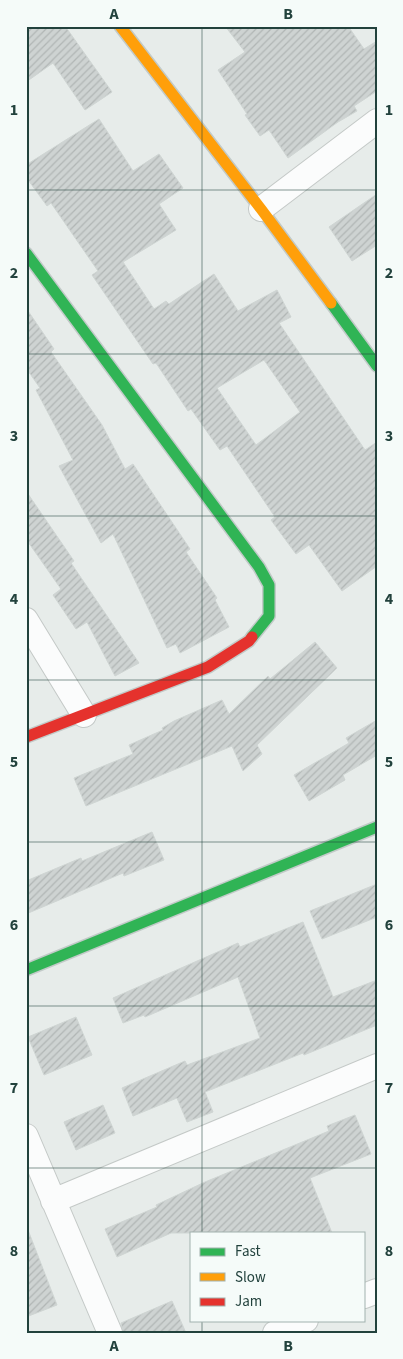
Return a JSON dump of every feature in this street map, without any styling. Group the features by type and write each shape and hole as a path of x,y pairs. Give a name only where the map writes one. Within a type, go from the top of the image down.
{"street":[{"path":"120,26 261,209 376,365"},
{"path":"261,209 377,121"},
{"path":"26,253 259,568 269,586 268,616 249,641 208,667 26,737"},
{"path":"26,620 84,715"},
{"path":"26,970 377,826"},
{"path":"53,1202 377,1066"},
{"path":"26,1136 110,1333"},
{"path":"275,1333 301,1322"}],"building":[{"path":"26,26 65,26 112,92 85,110 53,63 26,82"},
{"path":"225,26 348,26 364,49 377,41 377,91 354,106 357,111 338,122 288,158 269,130 260,136 218,70 245,52"},
{"path":"99,119 133,171 159,154 183,188 159,204 176,230 123,262 154,309 166,301 169,304 214,274 238,311 277,290 291,317 279,323 365,450 377,442 377,566 342,591 309,545 296,554 271,520 275,517 227,446 220,450 191,409 188,411 156,363 153,364 92,275 98,271 51,203 47,206 26,177 26,165","holes":["264,360 300,412 256,445 217,388"]},
{"path":"377,194 377,245 352,261 329,227"},
{"path":"26,308 54,349 51,352 102,425 125,469 133,464 190,549 186,552 217,598 215,600 229,627 180,653 176,644 167,648 113,534 101,543 59,466 73,460 36,390 40,388 26,368"},
{"path":"26,491 74,561 71,563 139,663 115,676 87,622 76,629 53,595 61,589 26,539"},
{"path":"315,642 337,668 257,745 262,754 243,771 232,746 86,806 74,778 133,754 129,745 163,730 162,728 174,721 222,700 229,714 268,676 270,679"},
{"path":"377,720 377,755 343,775 345,780 309,801 294,775 349,743 346,738"},
{"path":"152,832 164,860 124,876 123,873 26,914 26,881 81,858 82,861"},
{"path":"377,884 377,917 322,939 310,911"},
{"path":"303,922 333,997 377,980 377,1025 205,1092 213,1112 187,1122 177,1098 133,1116 122,1088 185,1061 187,1065 260,1038 238,977 145,1017 144,1015 123,1023 113,998 238,943 240,947"},
{"path":"76,1017 92,1055 44,1075 28,1037"},
{"path":"103,1105 115,1133 76,1150 64,1122"},
{"path":"355,1115 371,1154 310,1178 332,1232 171,1233 117,1257 105,1229 157,1207 156,1205 205,1182 329,1131 327,1126"},
{"path":"28,1230 57,1305 26,1317 26,1231"},
{"path":"172,1301 186,1333 123,1333 121,1323"}],"traffic: fast":[{"path":"26,253 259,567 269,585 269,616 252,637"},
{"path":"331,303 377,366"},
{"path":"26,970 377,827"}],"traffic: slow":[{"path":"120,26 331,303"}],"traffic: jam":[{"path":"26,737 208,667 249,641 252,637"}]}
